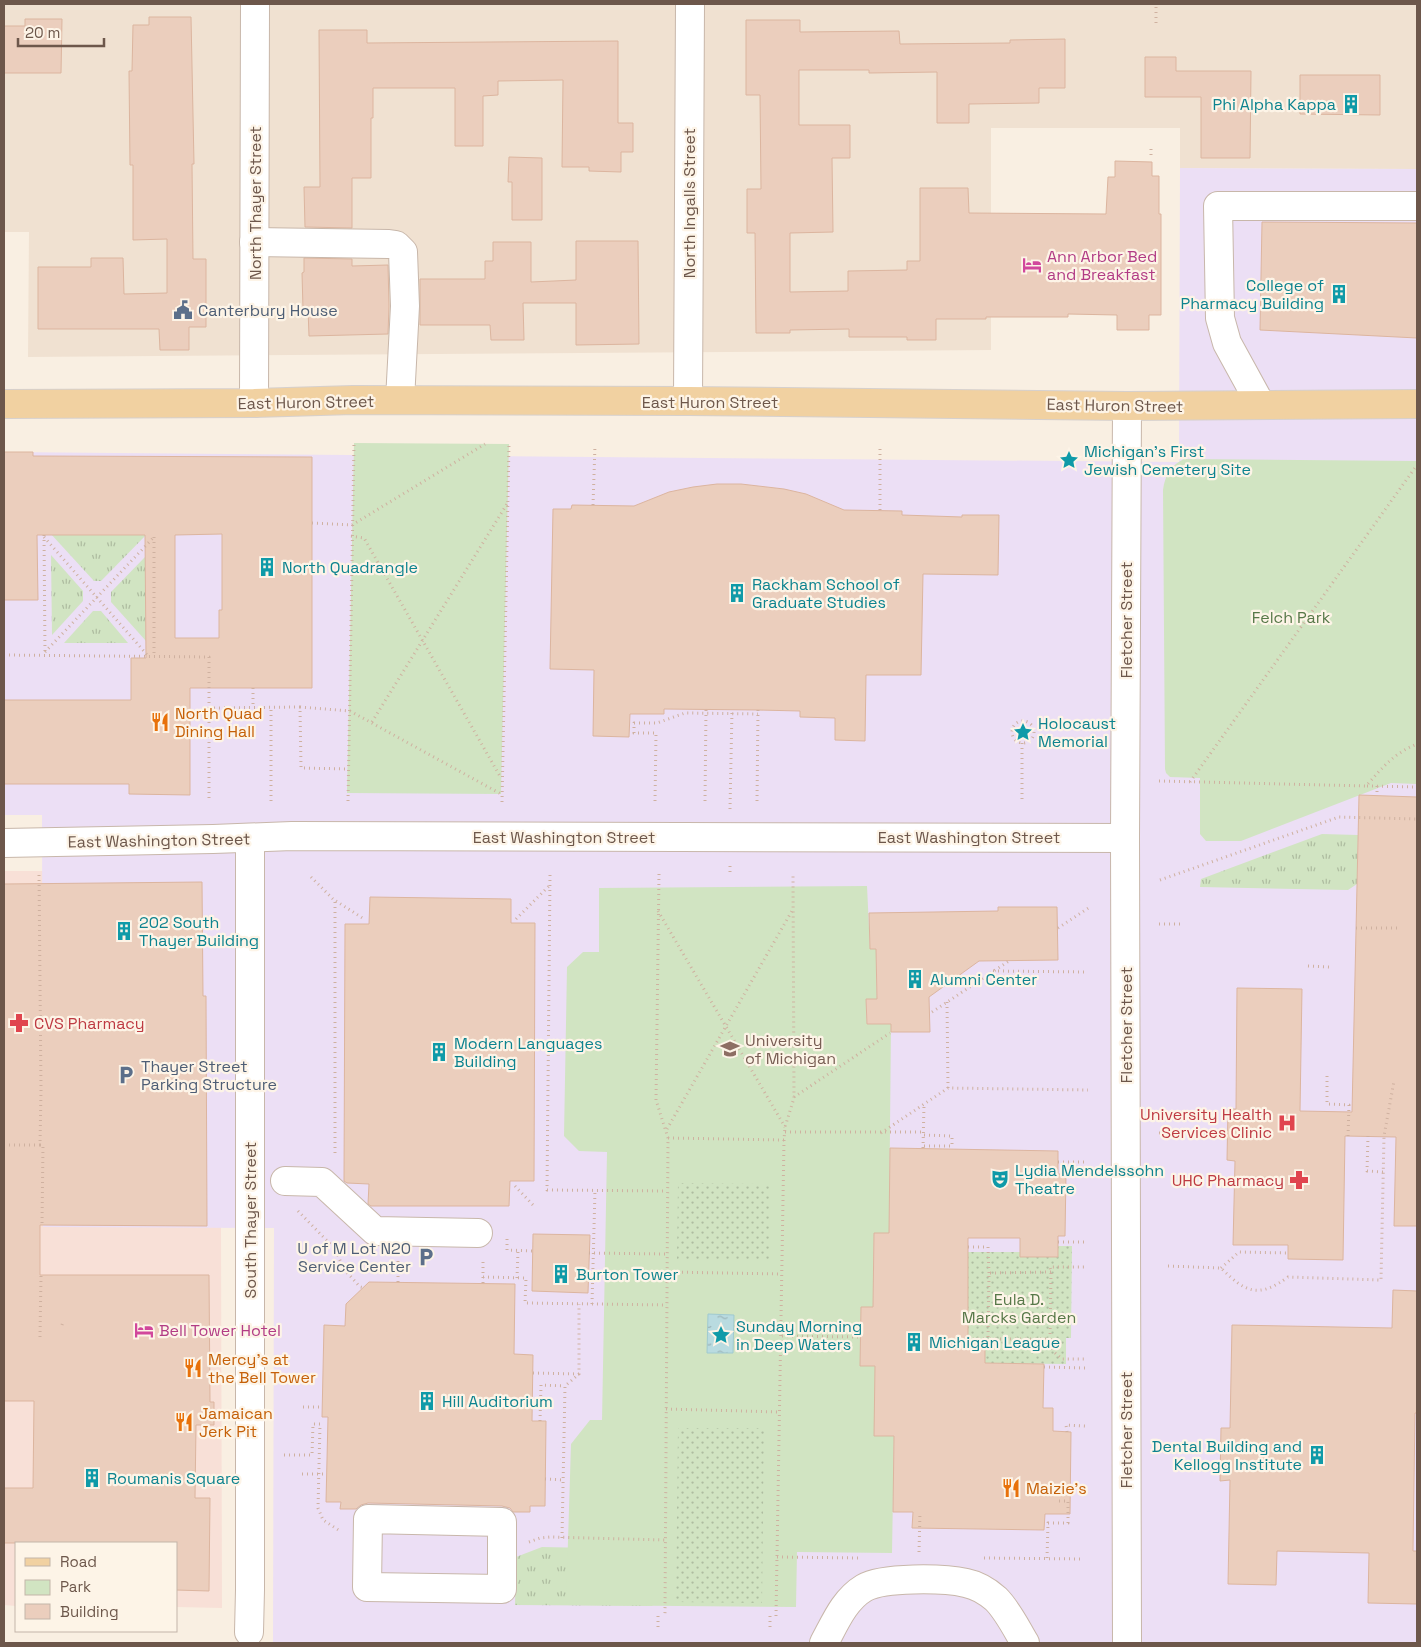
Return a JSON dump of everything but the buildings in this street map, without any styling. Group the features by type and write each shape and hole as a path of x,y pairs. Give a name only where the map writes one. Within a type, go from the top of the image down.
{"main road":[{"name":"East Huron Street","path":"4,404 400,400 1127,406 1417,404"}],"street":[{"name":"North Thayer Street","path":"254,402 256,4"},
{"name":"North Ingalls Street","path":"688,402 690,4"},
{"path":"1261,405 1228,343 1220,318 1218,206 1417,206"},
{"path":"254,242 389,244 396,245 403,252 406,306 400,400"},
{"name":"Fletcher Street","path":"1127,406 1125,838 1127,1643"},
{"name":"East Washington Street","path":"4,843 292,836 1125,838"},
{"name":"South Thayer Street","path":"249,1632 250,838"},
{"path":"285,1181 322,1182 375,1231 478,1233"},
{"path":"368,1520 502,1522 502,1589 367,1587 368,1540 368,1520"},
{"path":"824,1643 842,1609 865,1588 881,1582 908,1580 968,1583 984,1591 995,1599 1006,1612 1025,1643"}],"path":[{"path":"1156,7 1156,25"},
{"path":"1151,149 1151,158"},
{"path":"348,801 354,443"},
{"path":"312,523 352,525 484,444"},
{"path":"502,802 509,444"},
{"path":"593,505 595,446"},
{"path":"880,447 880,510"},
{"path":"1190,782 1417,465"},
{"path":"372,722 508,503"},
{"path":"44,654 44,536 151,657"},
{"path":"351,536 364,538 502,779"},
{"path":"44,654 154,537 151,657"},
{"path":"4,655 209,656 209,802"},
{"path":"253,688 253,708"},
{"path":"209,708 300,707 350,711 501,794"},
{"path":"300,707 302,768 348,769"},
{"path":"271,708 271,801"},
{"path":"705,801 706,711"},
{"path":"655,801 656,733 634,733 634,723 657,723 685,713 706,711 758,712 757,801"},
{"path":"730,809 732,712"},
{"path":"1026,721 1032,725 1034,735 1029,741 1022,743 1013,737 1012,730 1016,724 1026,721"},
{"path":"1022,743 1022,801"},
{"path":"1366,786 1383,767 1403,750 1417,744"},
{"path":"1159,781 1417,787"},
{"path":"1377,786 1377,796"},
{"path":"1160,880 1339,817 1417,819"},
{"path":"730,866 730,874"},
{"path":"39,873 42,1224"},
{"path":"659,874 656,1100 668,1138 665,1614"},
{"path":"776,1616 784,1132 794,1098 793,874"},
{"path":"550,875 547,1190 667,1191"},
{"path":"311,877 336,901 364,920"},
{"path":"516,919 550,885"},
{"path":"322,1182 335,1158 336,901"},
{"path":"1058,928 1090,907"},
{"path":"666,1130 793,909"},
{"path":"658,911 785,1127"},
{"path":"1159,924 1181,924"},
{"path":"1356,928 1397,928"},
{"path":"932,1012 1009,961"},
{"path":"1308,966 1328,966"},
{"path":"993,971 1088,972"},
{"path":"947,1001 948,1088"},
{"path":"794,1098 890,1033"},
{"path":"1327,1076 1327,1104 1349,1104 1348,1136"},
{"path":"1168,1266 1221,1268 1235,1282 1251,1290 1263,1290 1275,1286 1288,1277 1381,1280 1384,1136 1394,1081"},
{"path":"881,1132 948,1088 1088,1090"},
{"path":"784,1132 881,1132 924,1134 952,1136 952,1146 924,1147 924,1134 924,1104"},
{"path":"1159,1133 1228,1134"},
{"path":"1368,1136 1367,1171 1383,1172"},
{"path":"668,1138 784,1140"},
{"path":"4,1146 40,1145"},
{"path":"1058,1162 1087,1162"},
{"path":"515,1186 533,1205"},
{"path":"592,1304 591,1253 595,1190"},
{"path":"294,1206 336,1250 343,1268 360,1288 365,1288"},
{"path":"507,1233 507,1250 533,1251"},
{"path":"1058,1242 1086,1242"},
{"path":"968,1247 988,1247 988,1339"},
{"path":"517,1278 518,1250"},
{"path":"1221,1268 1238,1252 1288,1253"},
{"path":"591,1253 667,1254"},
{"path":"1085,1359 1062,1359 1054,1352 1050,1339 1050,1267 1086,1267"},
{"path":"667,1272 782,1274"},
{"path":"988,1273 1050,1272"},
{"path":"40,1337 41,1274"},
{"path":"483,1278 526,1278 525,1303 667,1305"},
{"path":"499,1278 499,1284"},
{"path":"540,1421 540,1385 565,1386 579,1374 579,1304"},
{"path":"782,1336 860,1337"},
{"path":"968,1339 1050,1339"},
{"path":"1044,1367 1085,1368"},
{"path":"533,1373 579,1374"},
{"path":"565,1386 562,1538 665,1540"},
{"path":"303,1407 322,1407"},
{"path":"666,1409 780,1412"},
{"path":"284,1455 312,1455 313,1424 320,1424 318,1508 323,1520 353,1540 368,1540"},
{"path":"1066,1432 1066,1425 1085,1426"},
{"path":"302,1474 327,1474"},
{"path":"545,1479 563,1480"},
{"path":"1047,1558 1048,1523 1068,1523 1068,1502 1059,1501"},
{"path":"919,1558 920,1512"},
{"path":"777,1557 864,1558"},
{"path":"978,1558 1084,1559"},
{"path":"658,1614 658,1627"},
{"path":"770,1616 770,1627"}],"shaded area":[{"path":"4,4 1417,4 1417,169 1180,168 1180,128 991,128 991,350 28,357 29,232 4,232"},
{"name":"University of Michigan","path":"1180,168 1417,169 1417,1643 273,1643 274,1228 43,1227 42,815 4,815 4,452 1179,462"},
{"path":"4,871 43,871 45,1225 221,1227 222,1608 178,1607 178,1542 15,1542 15,1606 4,1605"}],"green space":[{"path":"354,443 509,444 501,794 347,793"},
{"name":"Felch Park","path":"1184,459 1417,461 1417,784 1391,783 1241,841 1206,841 1200,834 1200,778 1170,777 1165,769 1163,490 1169,471"},
{"path":"50,533 148,533 101,581 94,581"},
{"path":"51,555 83,591 83,601 52,635"},
{"path":"145,557 146,641 111,602 111,592"},
{"path":"93,611 101,611 128,643 64,643"},
{"path":"1322,834 1358,835 1357,884 1348,890 1200,887 1201,879"},
{"path":"867,886 870,949 876,949 877,999 866,999 867,1024 891,1024 889,1233 874,1233 873,1307 861,1307 860,1366 875,1366 894,1435 892,1553 797,1552 796,1607 566,1605 571,1444 590,1420 602,1420 607,1152 579,1151 564,1136 567,967 583,952 599,952 599,888"},
{"path":"678,1183 770,1184 769,1261 677,1260"},
{"name":"Eula D. Marcks Garden","path":"1058,1246 1072,1246 1071,1338 1066,1338 1066,1364 985,1363 985,1346 968,1346 968,1252 1020,1252 1021,1257 1057,1257"},
{"path":"678,1428 764,1428 762,1603 676,1602"},
{"path":"542,1547 592,1548 653,1606 515,1605 516,1557"}],"water":[{"path":"708,1314 734,1315 733,1353 707,1353"}],"place":[{"name":"Phi Alpha Kappa","path":"1351,104"},
{"name":"Ann Arbor Bed and Breakfast","path":"1032,265"},
{"name":"College of Pharmacy Building","path":"1339,294"},
{"name":"Canterbury House","path":"183,310"},
{"name":"Michigan's First Jewish Cemetery Site","path":"1069,460"},
{"name":"North Quadrangle","path":"267,567"},
{"name":"Rackham School of Graduate Studies","path":"737,593"},
{"name":"North Quad Dining Hall","path":"160,722"},
{"name":"Holocaust Memorial","path":"1023,732"},
{"name":"202 South Thayer Building","path":"124,931"},
{"name":"Alumni Center","path":"915,979"},
{"name":"CVS Pharmacy","path":"19,1023"},
{"name":"University of Michigan","path":"730,1049"},
{"name":"Modern Languages Building","path":"439,1052"},
{"name":"Thayer Street Parking Structure","path":"126,1075"},
{"name":"University Health Services Clinic","path":"1287,1123"},
{"name":"Lydia Mendelssohn Theatre","path":"1000,1179"},
{"name":"UHC Pharmacy","path":"1299,1180"},
{"name":"U of M Lot N20 Service Center","path":"426,1257"},
{"name":"Burton Tower","path":"561,1274"},
{"name":"Bell Tower Hotel","path":"144,1330"},
{"name":"Sunday Morning in Deep Waters","path":"721,1335"},
{"name":"Michigan League","path":"914,1342"},
{"name":"Mercy's at the Bell Tower","path":"193,1368"},
{"name":"Hill Auditorium","path":"427,1401"},
{"name":"Jamaican Jerk Pit","path":"184,1422"},
{"name":"Dental Building and Kellogg Institute","path":"1317,1455"},
{"name":"Roumanis Square","path":"92,1478"},
{"name":"Maizie's","path":"1011,1488"}]}
